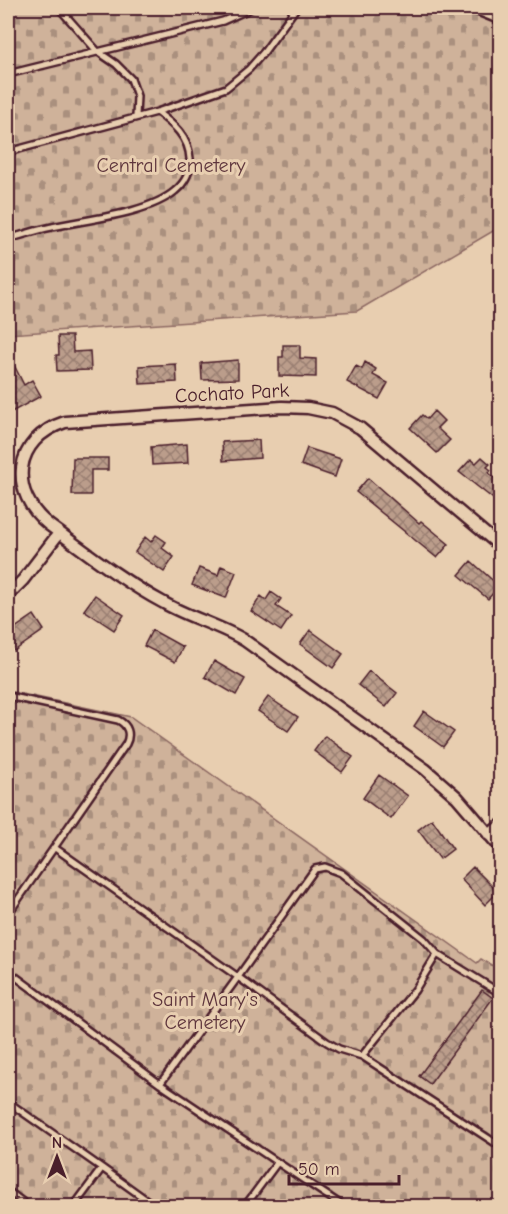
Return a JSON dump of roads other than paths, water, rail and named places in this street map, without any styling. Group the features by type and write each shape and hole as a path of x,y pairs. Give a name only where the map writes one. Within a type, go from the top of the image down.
{"street":[{"name":"Cochato Park","path":"501,546 360,428 332,413 296,406 74,421 48,429 28,448 22,463 22,480 27,498 36,513 59,533 164,604 244,640 425,769 457,797 501,847"},
{"path":"8,595 23,580 59,533"},
{"path":"489,835 501,826"}],"lane":[{"path":"59,8 97,51 116,64 130,79 137,96 136,117"},
{"path":"8,74 223,21 252,8"},
{"path":"8,152 157,112 226,88 249,69 264,52 296,8"},
{"path":"468,8 501,21"},
{"path":"8,239 50,227 144,207 176,191 185,181 190,168 188,145 177,128 157,112"},
{"path":"8,696 118,720 128,729 129,737 8,914"},
{"path":"55,848 327,1042 339,1049 362,1056 501,1146"},
{"path":"160,1084 315,869 325,867 341,873 424,939 437,954 501,993"},
{"path":"362,1056 415,990 437,954"},
{"path":"8,971 160,1084 343,1206"},
{"path":"8,1101 155,1206"},
{"path":"246,1206 277,1163"},
{"path":"74,1206 102,1168"},
{"path":"8,1191 28,1206"}],"park label":[{"name":"Central Cemetery","path":"171,165"},
{"name":"Saint Mary's Cemetery","path":"205,1010"}]}
